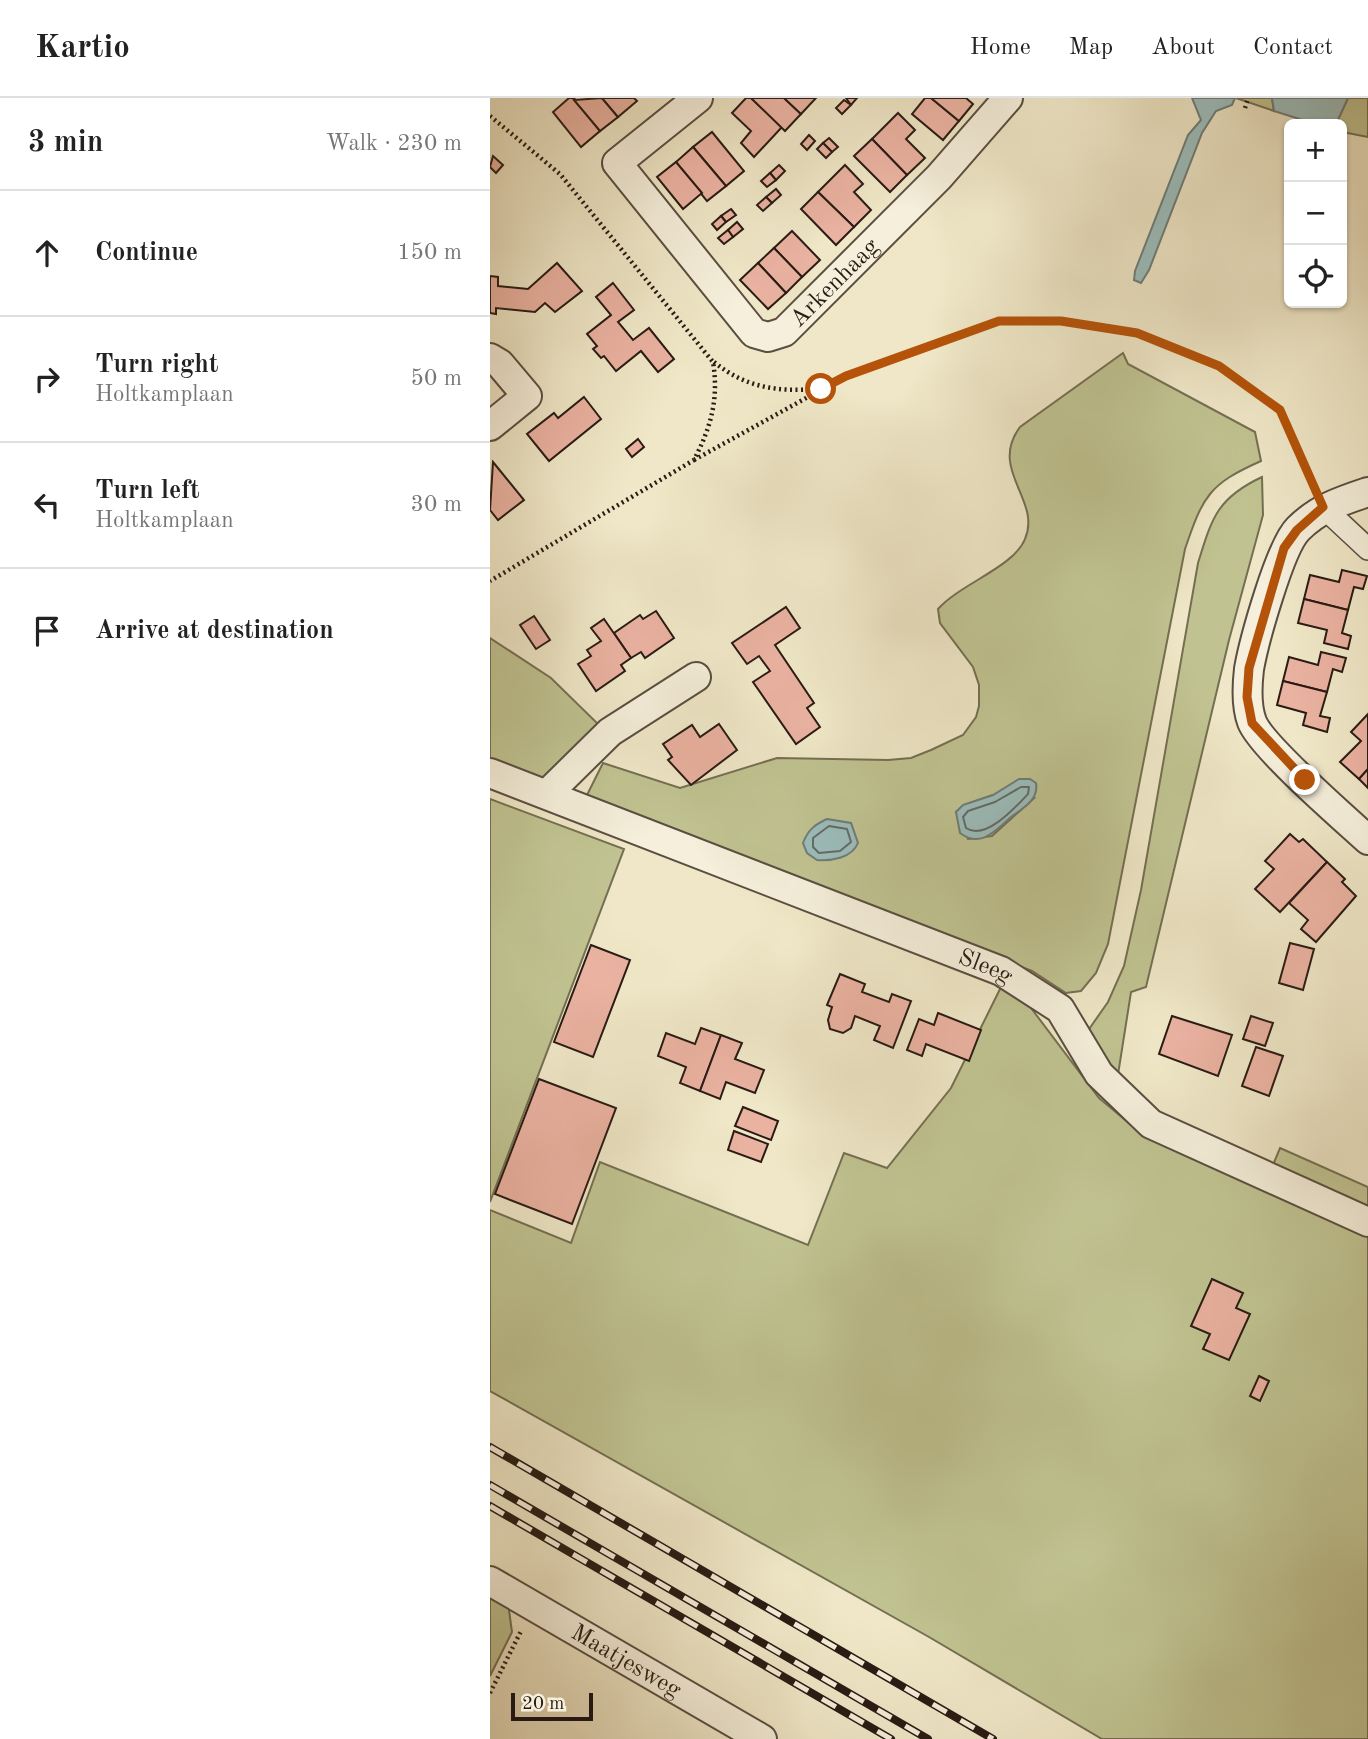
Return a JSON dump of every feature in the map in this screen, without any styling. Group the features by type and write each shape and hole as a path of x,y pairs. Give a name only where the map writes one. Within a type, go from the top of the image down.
{"street":[{"name":"Arkenhaag","path":"698,98 617,163 754,333 768,337 784,332 939,177 1008,98"},
{"path":"490,358 500,364 527,396 490,426"},
{"path":"1368,492 1323,507 1297,530 1284,548 1249,668 1247,697 1252,723 1268,742 1368,840"},
{"path":"1323,507 1368,549"},
{"path":"547,794 611,732 696,677"},
{"name":"Sleeg","path":"490,773 1001,971 1059,1009 1099,1074 1151,1125 1368,1222"},
{"name":"Maatjesweg","path":"490,1581 762,1739"}],"path":[{"path":"1245,108 1248,98"},
{"path":"490,116 560,174 713,362 729,374 755,386 787,391 821,389"},
{"path":"490,581 694,460 846,376 999,321 1061,321 1137,333 1219,366 1280,410 1323,507"},
{"path":"694,460 714,410 716,385 713,362"},
{"path":"490,1693 532,1606"}],"green space":[{"path":"1236,98 1272,98 1274,111"},
{"path":"1348,98 1368,98 1368,137 1347,133 1347,119 1338,119"},
{"path":"1123,353 1128,364 1255,432 1261,461 1230,477 1210,494 1197,516 1185,549 1108,944 1096,973 1081,991 1066,993 1032,971 584,801 603,763 680,788 777,758 911,758 963,735 976,717 979,685 973,667 940,623 938,609 959,591 1010,558 1025,539 1027,511 1012,471 1010,457 1012,443 1020,427","holes":["993,795 1034,798 992,836 968,839 956,812 964,805"]},
{"path":"1262,477 1263,515 1229,640 1146,987 1131,992 1117,1081 1087,1032 1108,1002 1124,966 1141,890 1198,563 1218,511 1235,493"},
{"path":"490,638 551,678 599,725 568,763 534,783 490,766"},
{"path":"490,799 624,849 490,1202"},
{"path":"1002,985 1028,1004 1099,1098 1130,1124 1179,1151 1368,1231 1368,1739 1102,1739 929,1637 490,1391 490,1210 571,1243 600,1162 808,1245 844,1153 887,1168 951,1088"},
{"path":"1280,1148 1368,1187 1368,1215 1270,1172"},
{"path":"490,1593 508,1603 512,1632 490,1676"}],"water":[{"path":"1192,98 1235,98 1232,105 1216,111 1202,133 1149,270 1141,283 1134,280 1135,271 1188,135 1201,120"},
{"path":"1272,98 1348,98 1338,119 1299,119 1274,111"},
{"path":"1019,779 1030,779 1036,783 1035,794 1029,803 988,836 975,839 960,833 956,812 963,805 993,795"},
{"path":"827,819 851,823 858,843 846,855 817,860 807,853 803,843 812,828"}],"building":[{"path":"569,98 574,98 600,131 581,147 553,112"},
{"path":"602,98 618,117 600,131 574,100"},
{"path":"602,98 634,98 637,101 618,117"},
{"path":"746,98 751,98 782,127 754,157 741,143 751,131 732,113"},
{"path":"751,98 784,98 801,114 785,131"},
{"path":"784,98 816,98 801,114"},
{"path":"846,98 857,98 851,105"},
{"path":"925,98 931,98 959,121 943,140 912,114"},
{"path":"931,98 966,98 973,104 959,121"},
{"path":"844,100 851,105 842,114 836,108"},
{"path":"898,113 915,130 906,139 925,158 907,175 872,139"},
{"path":"712,132 744,171 726,186 693,147"},
{"path":"809,135 815,141 807,150 801,144"},
{"path":"829,138 838,147 832,152 823,143"},
{"path":"872,139 907,175 890,192 854,156"},
{"path":"823,143 832,152 826,158 817,149"},
{"path":"693,147 726,186 707,201 676,162"},
{"path":"493,156 503,165 496,173 490,167"},
{"path":"676,162 702,193 683,209 657,177"},
{"path":"779,165 785,171 776,180 770,173"},
{"path":"845,165 863,184 854,192 871,210 854,227 818,192"},
{"path":"770,173 776,180 767,187 761,181"},
{"path":"776,189 781,195 772,203 766,197"},
{"path":"818,192 854,227 836,245 801,209"},
{"path":"766,197 772,203 763,211 757,205"},
{"path":"731,209 736,215 726,222 721,216"},
{"path":"721,216 726,222 717,230 712,224"},
{"path":"737,222 743,229 733,237 728,230"},
{"path":"728,230 733,237 724,244 718,238"},
{"path":"792,231 820,260 802,277 774,248"},
{"path":"774,248 802,277 786,293 758,263"},
{"path":"557,263 582,291 555,312 545,303 535,312 496,308 496,314 490,313 490,276 498,277 498,286 528,289"},
{"path":"758,263 786,293 768,309 740,280"},
{"path":"613,283 634,310 618,322 633,340 649,328 674,359 658,372 641,351 616,371 604,356 601,358 593,349 597,346 587,334 611,315 596,297"},
{"path":"584,397 601,419 549,461 527,434 554,413 558,418"},
{"path":"638,439 644,447 632,457 626,449"},
{"path":"493,462 524,500 498,520 490,510"},
{"path":"1342,570 1367,576 1363,589 1354,587 1348,610 1304,599 1310,575 1339,582"},
{"path":"1304,599 1348,610 1342,633 1351,636 1348,649 1324,643 1327,630 1298,623"},
{"path":"786,607 800,628 775,645 814,703 807,708 820,727 796,744 753,682 770,671 759,656 747,664 732,643"},
{"path":"656,611 674,638 645,658 641,652 631,658 614,633 640,615 643,619"},
{"path":"534,616 550,640 536,649 520,625"},
{"path":"604,619 631,658 621,665 625,671 596,691 578,664 591,656 587,650 601,641 591,628"},
{"path":"1321,652 1346,658 1342,672 1333,669 1327,692 1283,681 1289,657 1318,665"},
{"path":"1283,681 1327,692 1320,716 1330,718 1327,732 1303,725 1306,713 1277,705"},
{"path":"1368,714 1368,769 1359,779 1340,762 1361,741 1351,732"},
{"path":"719,724 737,750 691,785 668,760 672,757 663,744 692,725 700,737"},
{"path":"1368,769 1368,788 1359,779"},
{"path":"1290,834 1299,842 1303,839 1327,862 1280,912 1255,889 1274,869 1265,861"},
{"path":"1327,862 1345,879 1342,882 1356,896 1316,942 1301,929 1308,920 1289,903"},
{"path":"1290,943 1314,949 1303,990 1279,983"},
{"path":"591,945 630,960 593,1057 554,1042"},
{"path":"840,974 865,984 862,992 889,1002 892,994 911,1001 893,1048 874,1040 880,1026 855,1016 851,1028 843,1033 830,1029 828,1020 832,1007 827,1005"},
{"path":"938,1013 981,1030 969,1061 926,1044 922,1056 907,1050 919,1019 934,1025"},
{"path":"1172,1016 1232,1035 1218,1076 1159,1054"},
{"path":"1251,1016 1273,1023 1265,1046 1243,1039"},
{"path":"701,1028 721,1035 700,1091 680,1083 686,1067 658,1056 666,1033 695,1044"},
{"path":"721,1035 742,1043 735,1059 764,1070 755,1093 726,1082 720,1099 700,1091"},
{"path":"1256,1047 1283,1056 1269,1096 1242,1086"},
{"path":"539,1079 616,1108 572,1224 495,1194"},
{"path":"743,1107 778,1121 771,1140 735,1126"},
{"path":"734,1131 768,1144 761,1162 728,1150"},
{"path":"1212,1279 1243,1293 1236,1308 1250,1314 1229,1360 1203,1349 1210,1334 1191,1326"},
{"path":"1259,1376 1269,1381 1260,1401 1250,1396"}],"railway":[{"path":"490,1447 993,1739"},
{"path":"490,1485 928,1739"},
{"path":"490,1506 891,1739"}],"route":[{"path":"821,389 846,376 999,321 1061,321 1137,333 1219,366 1280,410 1323,507 1297,530 1284,548 1249,668 1247,697 1252,723 1305,780"}]}
